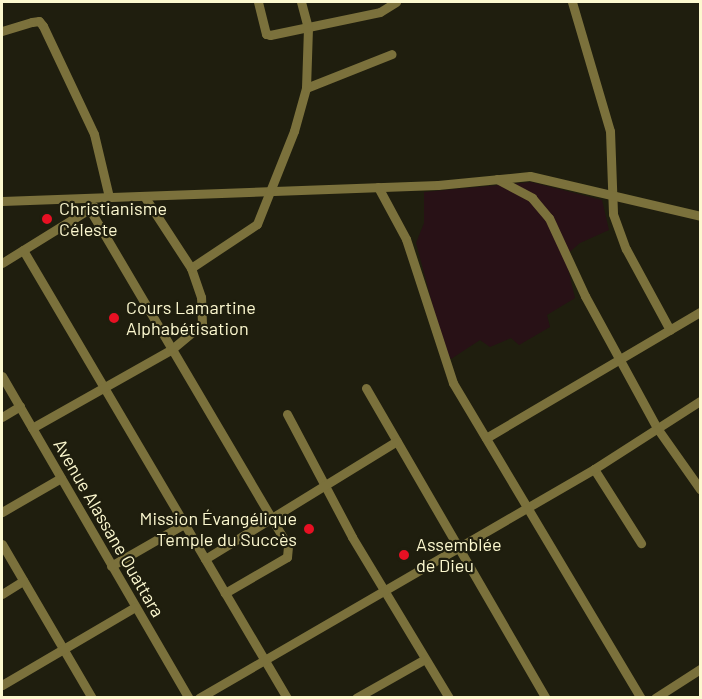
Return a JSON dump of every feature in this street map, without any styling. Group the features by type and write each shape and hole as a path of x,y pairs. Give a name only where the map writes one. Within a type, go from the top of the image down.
{"street":[{"path":"258,2 266,34 308,28 380,12 396,2"},
{"path":"190,268 253,228 270,191 294,131 306,88 308,28 301,2"},
{"path":"572,2 610,131 610,194 618,232 670,330"},
{"path":"2,31 39,21 43,26 94,134 105,198"},
{"path":"306,88 392,54"},
{"path":"2,201 378,187 530,176 700,216"},
{"path":"497,179 532,198 549,218 585,296 657,428 700,489"},
{"path":"378,187 406,239 453,383 641,698"},
{"path":"32,429 103,386 172,349 198,330 204,317 190,268 144,196"},
{"path":"2,263 90,210 105,198"},
{"path":"90,210 288,546 287,557 225,593"},
{"path":"23,250 287,698"},
{"path":"486,438 700,312"},
{"name":"Avenue Alassane Ouattara","path":"2,376 189,698"},
{"path":"366,388 546,698"},
{"path":"200,698 594,469 700,401"},
{"path":"2,417 20,406"},
{"path":"287,414 324,489 449,698"},
{"path":"205,559 324,489 397,441"},
{"path":"594,469 641,543"},
{"path":"2,512 61,478"},
{"path":"111,566 184,524"},
{"path":"2,544 92,698"},
{"path":"2,594 23,581"},
{"path":"2,685 135,607"},
{"path":"356,698 425,659"},
{"path":"655,698 700,669"}],"shaded area":[{"path":"531,182 602,200 609,230 580,243 565,256 575,298 547,315 550,327 519,345 511,338 490,347 480,340 451,359 443,344 416,243 424,223 424,192"}],"place":[{"name":"Christianisme Céleste","path":"47,219"},
{"name":"Cours Lamartine Alphabétisation","path":"114,318"},
{"name":"Mission Évangélique Temple du Succès","path":"309,529"},
{"name":"Assemblée de Dieu","path":"404,555"}]}
